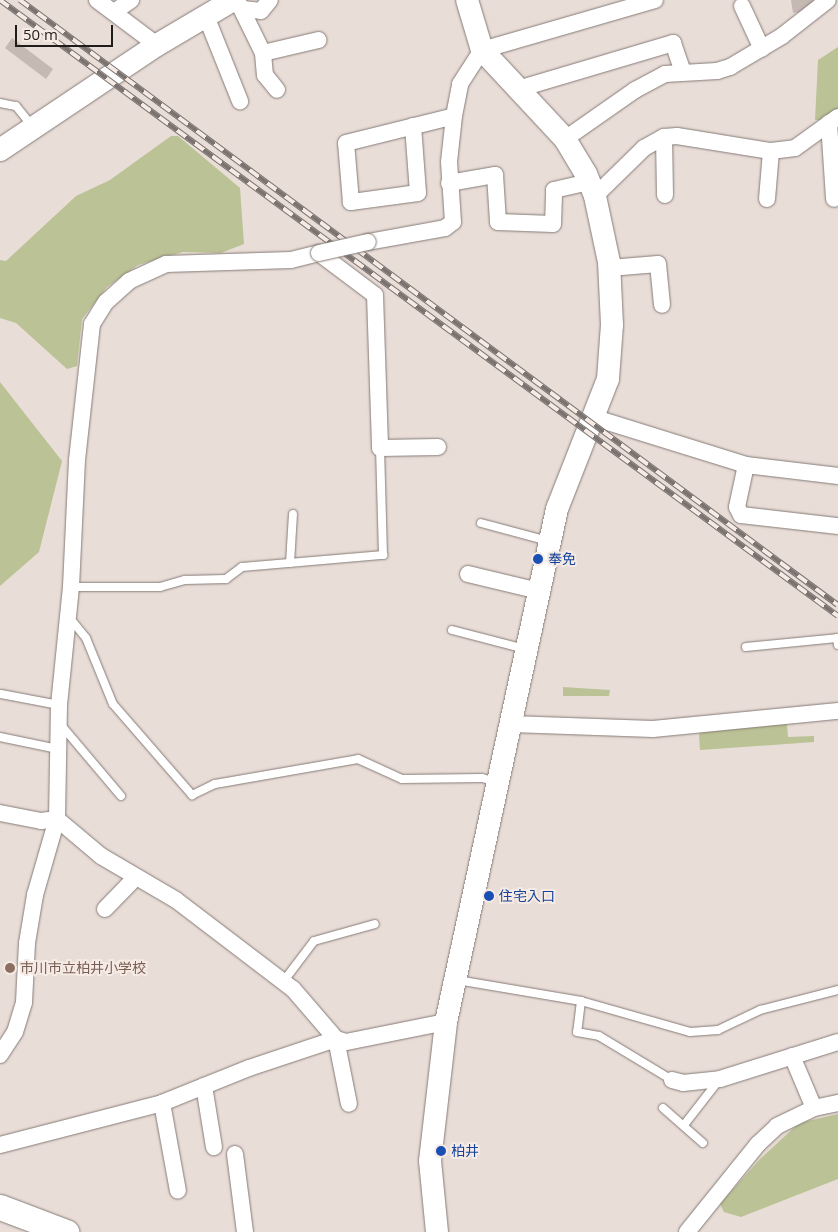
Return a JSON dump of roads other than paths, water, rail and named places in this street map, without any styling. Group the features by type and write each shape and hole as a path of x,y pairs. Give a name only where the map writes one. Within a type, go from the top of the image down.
{"main road":[{"path":"0,1207 66,1232"}],"street":[{"path":"97,0 157,45"},
{"path":"114,12 131,0"},
{"path":"0,150 35,129 157,45 206,16 238,3 261,11 270,0"},
{"path":"437,1232 430,1161 446,1022 557,509 595,418 608,379 612,325 610,268 592,189 565,139 482,50 467,0"},
{"path":"0,1055 15,1032 24,1002 27,943 34,895 56,819 59,705 71,587 77,460 92,324 106,302 129,281 166,264 291,260 368,242 445,228 453,222 449,183 454,116 460,84 482,50 655,0"},
{"path":"565,139 636,90 666,74 717,71 762,49 828,0"},
{"path":"238,3 263,53 265,75 277,90"},
{"path":"742,6 762,49"},
{"path":"206,16 240,101"},
{"path":"263,53 320,40"},
{"path":"518,89 673,44 683,72"},
{"path":"413,126 418,193 351,202 346,143 413,126 454,116"},
{"path":"449,183 496,176 498,222 553,224 554,190 592,189 644,148 664,138 677,136 771,151 795,148 834,120"},
{"path":"834,120 834,199"},
{"path":"664,138 665,195"},
{"path":"767,200 771,151"},
{"path":"319,253 375,295 380,448 438,447"},
{"path":"610,268 658,264 662,305"},
{"path":"595,418 746,465 838,476"},
{"path":"746,465 737,507 741,515 838,526"},
{"path":"468,574 539,591"},
{"path":"510,724 653,729 838,711"},
{"path":"0,812 41,821 56,819 101,856 135,878 176,900 283,982 336,1039 346,1042 446,1022"},
{"path":"105,909 135,878"},
{"path":"0,1145 162,1103 336,1039"},
{"path":"336,1039 349,1104"},
{"path":"672,1080 683,1083 720,1079 838,1042"},
{"path":"792,1056 814,1108"},
{"path":"204,1086 214,1147"},
{"path":"162,1103 178,1191"},
{"path":"687,1232 758,1144 777,1126 814,1108 838,1103"},
{"path":"235,1154 245,1232"}],"lane":[{"path":"0,103 16,106 35,129"},
{"path":"71,587 160,587 185,580 226,579 242,567 383,555 380,448"},
{"path":"290,563 293,514"},
{"path":"481,523 550,542"},
{"path":"68,616 86,638 113,704 192,795 215,784 358,759 402,779 482,778 498,782"},
{"path":"452,630 527,649"},
{"path":"746,646 837,638 838,644"},
{"path":"1,694 59,705"},
{"path":"59,723 121,796"},
{"path":"0,737 58,749"},
{"path":"283,982 314,941 376,924"},
{"path":"456,980 581,1001 690,1032 718,1030 760,1010 838,990"},
{"path":"581,1001 577,1032 599,1036 672,1080"},
{"path":"684,1125 720,1079"},
{"path":"663,1108 703,1143"}],"railway":[{"path":"0,0 838,616"},
{"path":"20,0 838,605"}],"place":[{"name":"奉免","path":"538,559"},
{"name":"住宅入口","path":"489,896"},
{"name":"市川市立柏井小学校","path":"10,968"},
{"name":"柏井","path":"441,1151"}]}
